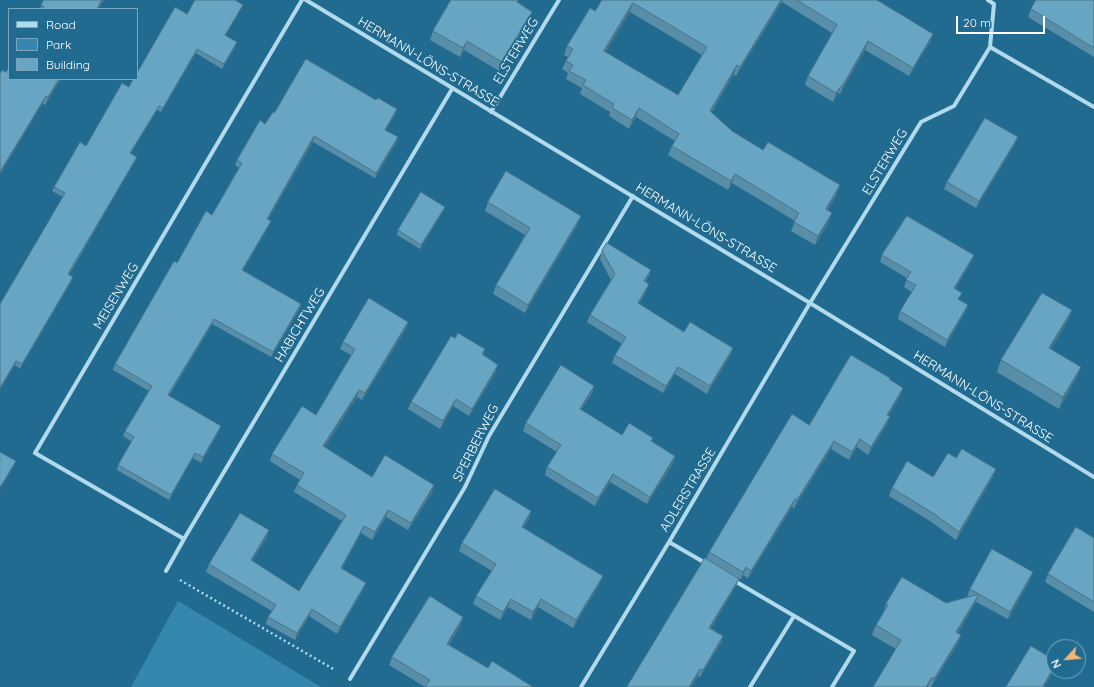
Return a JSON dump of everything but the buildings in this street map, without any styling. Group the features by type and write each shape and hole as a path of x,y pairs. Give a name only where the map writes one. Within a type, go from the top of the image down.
{"street":[{"name":"MEISENWEG","path":"184,539 35,453 302,0"},
{"name":"HERMANN-LÖNS-STRASSE","path":"306,0 810,303 1094,477"},
{"name":"ELSTERWEG","path":"491,112 559,0"},
{"name":"ELSTERWEG","path":"810,303 921,122 954,106 990,47 994,4 988,0"},
{"path":"990,47 1094,107"},
{"name":"HABICHTWEG","path":"166,571 452,89"},
{"name":"SPERBERWEG","path":"350,679 465,487 488,436 633,196"},
{"name":"ADLERSTRASSE","path":"581,687 669,542 810,303"},
{"path":"669,542 708,565"},
{"path":"728,577 854,651 832,687"},
{"path":"750,687 794,616"}],"path":[{"path":"166,571 350,679"}],"green space":[{"path":"178,601 321,687 131,687"}]}
